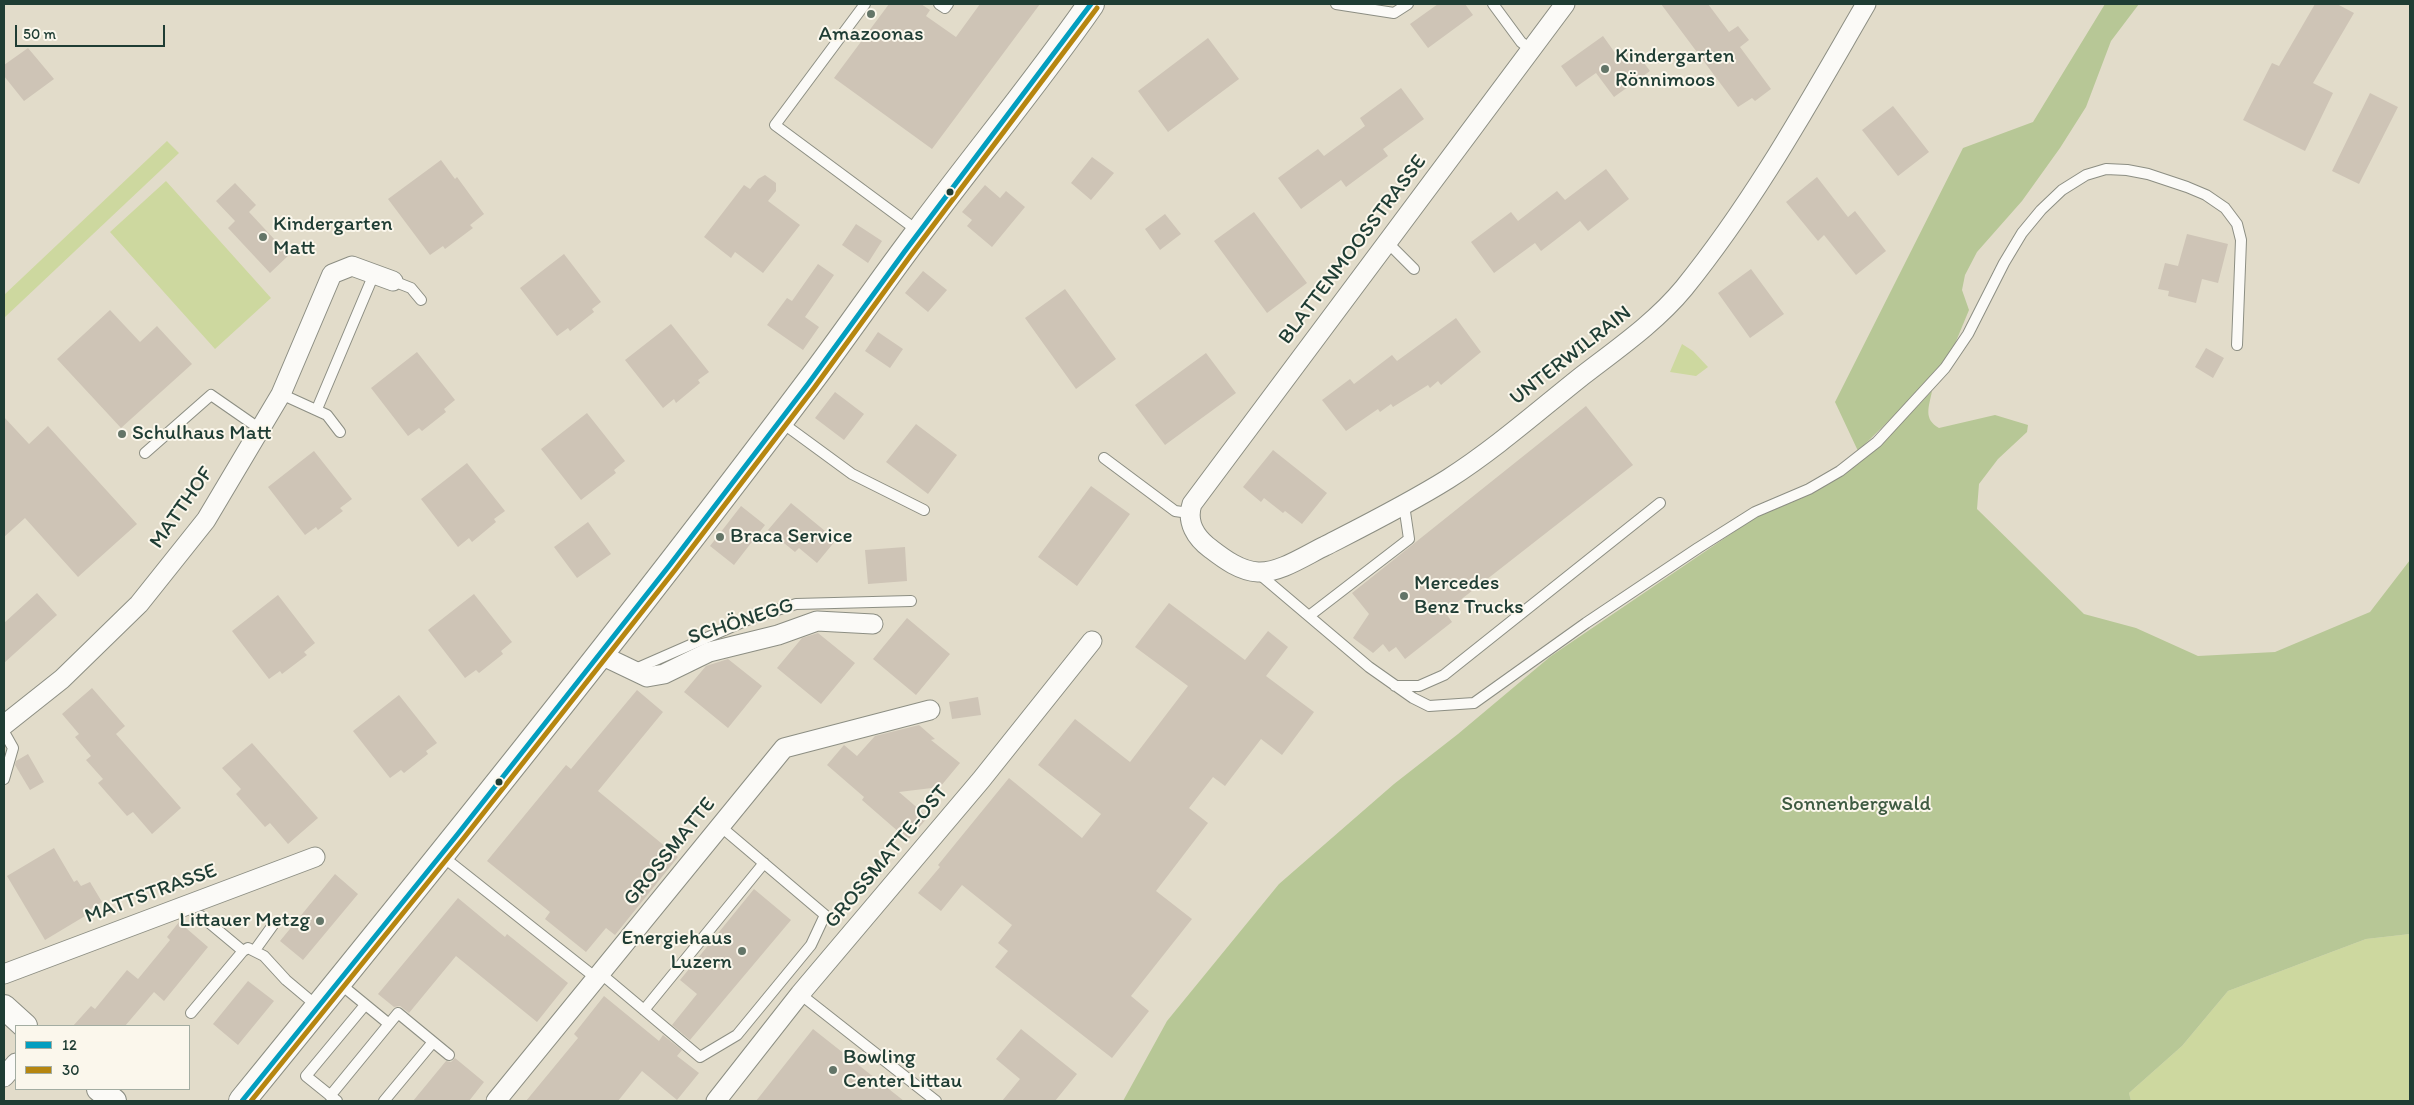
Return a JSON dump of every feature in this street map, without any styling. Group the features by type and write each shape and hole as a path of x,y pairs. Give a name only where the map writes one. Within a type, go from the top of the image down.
{"main road":[{"path":"242,1101 442,856 600,655 780,421 918,232 1015,110 1091,4"}],"street":[{"name":"BLATTENMOOSSTRASSE","path":"1190,520 1198,494 1565,4"},
{"name":"UNTERWILRAIN","path":"1257,572 1269,571 1295,560 1404,505 1450,478 1654,319 1682,290 1754,194 1866,4"},
{"name":"MATTHOF","path":"4,725 62,679 139,604 206,520 281,394 332,274 352,266 393,281"},
{"path":"1190,520 1203,543 1220,556 1241,568 1257,572"},
{"name":"SCHÖNEGG","path":"600,655 646,677 664,674 709,652 778,635 817,621 873,624"},
{"name":"GROSSMATTE-OST","path":"716,1101 800,994 981,780 1092,641"},
{"name":"GROSSMATTE","path":"496,1101 784,748 930,710"},
{"name":"MATTSTRASSE","path":"5,970 315,857"},
{"path":"4,1007 24,1025"},
{"path":"4,1077 15,1064"},
{"path":"100,1090 114,1101"}],"lane":[{"path":"864,4 775,125 918,232"},
{"path":"939,4 945,8 948,4"},
{"path":"1336,4 1374,7 1394,13 1408,4"},
{"path":"1493,4 1522,42 1530,49"},
{"path":"1257,572 1369,666 1413,698 1429,706 1474,703 1586,623 1698,548 1755,512 1809,489 1840,471 1877,442 1944,368 1968,334 2004,263 2022,233 2041,210 2062,190 2086,175 2106,169 2148,174 2206,195 2231,214 2237,224 2241,240 2237,345"},
{"path":"1387,242 1397,249 1414,268"},
{"path":"317,410 374,274"},
{"path":"393,281 410,288 420,300"},
{"path":"281,394 327,415 340,432"},
{"path":"145,453 211,395 260,429"},
{"path":"780,421 852,474 924,510"},
{"path":"1104,458 1190,520"},
{"path":"1395,686 1419,686 1444,675 1660,503"},
{"path":"1309,616 1408,539 1404,505"},
{"path":"632,670 752,618 796,604 911,601"},
{"path":"4,732 14,748 4,779"},
{"path":"442,856 644,1010 700,1057 738,1035 811,945 824,914 720,826"},
{"path":"644,1010 764,863"},
{"path":"201,916 243,951"},
{"path":"255,950 273,925"},
{"path":"191,1013 243,951 248,948 255,950 319,1007"},
{"path":"339,983 389,1024"},
{"path":"800,994 936,1101"},
{"path":"365,1005 306,1076 334,1098 398,1013 449,1055"},
{"path":"384,1101 433,1042"}],"green space":[{"path":"2105,4 2139,4 2111,41 2086,107 2060,148 2022,201 1977,252 1965,275 1962,290 1969,310 1952,351 1920,390 1858,451 1835,402 1963,148 2033,122"},
{"path":"167,141 179,153 4,318 4,295"},
{"path":"166,181 271,298 215,349 110,232"},
{"path":"1682,344 1693,351 1708,367 1696,376 1670,372"},
{"name":"Sonnenbergwald","path":"1932,391 1928,412 1931,421 1939,428 1995,415 2028,425 2027,432 1998,459 1979,484 1977,509 2084,614 2136,628 2198,656 2275,652 2370,612 2410,560 2410,934 2366,939 2228,991 2182,1046 2129,1093 2131,1101 1123,1101 1167,1021 1279,884 1394,784 1458,734 1551,656 1753,519 1837,479 1889,436"},
{"path":"2410,934 2410,1101 2131,1101 2129,1093 2182,1046 2228,991 2366,939"}],"building":[{"path":"889,4 921,4 930,10 926,16 956,37 980,4 1040,4 932,149 834,78"},
{"path":"1438,4 1465,4 1473,15 1428,48 1410,24"},
{"path":"1661,4 1708,4 1729,32 1738,26 1749,40 1740,47 1771,89 1755,101 1752,98 1738,107"},
{"path":"2315,4 2337,4 2354,13 2313,83 2333,93 2305,151 2243,120 2272,63 2279,66"},
{"name":"Kindergarten Rönnimoos","path":"1603,36 1618,57 1632,47 1650,71 1614,97 1596,73 1576,87 1561,66"},
{"path":"1208,38 1239,79 1168,132 1138,91"},
{"path":"28,48 54,79 24,101 4,76 4,65"},
{"path":"1401,88 1424,119 1383,149 1388,156 1346,187 1341,180 1301,209 1278,178 1318,149 1324,156 1365,126 1360,118"},
{"path":"2370,93 2398,107 2359,184 2332,171"},
{"path":"1893,106 1929,152 1898,176 1862,130"},
{"path":"1092,157 1114,173 1091,200 1071,183"},
{"path":"441,160 455,179 457,177 484,214 470,225 473,228 445,249 443,246 430,255 388,199"},
{"path":"1606,169 1629,199 1588,231 1580,221 1541,251 1535,243 1494,273 1471,242 1511,212 1518,221 1557,191 1565,200"},
{"path":"765,175 776,183 776,191 768,201 800,225 763,273 735,252 731,258 704,237 744,185 750,189 758,179"},
{"path":"1817,177 1848,217 1855,211 1886,251 1856,275 1824,235 1818,241 1786,202"},
{"path":"235,183 256,205 249,212 289,255 270,273 228,228 235,221 216,201"},
{"path":"985,185 1000,198 1006,191 1025,207 992,247 967,226 972,220 962,212"},
{"path":"1254,212 1307,283 1267,313 1214,241"},
{"path":"1165,214 1181,234 1160,250 1145,229"},
{"path":"856,224 882,241 868,263 842,245"},
{"path":"2187,234 2228,244 2218,283 2202,279 2196,303 2168,296 2169,291 2158,289 2165,263 2178,266"},
{"path":"564,254 601,302 592,309 594,312 570,331 568,328 557,336 520,288"},
{"path":"818,264 834,275 805,317 819,327 803,350 767,325 787,298 792,301"},
{"path":"1751,269 1784,314 1750,338 1718,293"},
{"path":"923,271 947,290 928,312 905,293"},
{"path":"1065,289 1116,359 1076,389 1025,318"},
{"path":"110,310 140,342 157,326 192,364 121,428 57,359"},
{"path":"1456,318 1481,352 1441,385 1438,381 1430,388 1428,385 1393,407 1391,404 1380,412 1378,409 1346,431 1322,400 1350,379 1354,384 1392,355 1397,361"},
{"path":"671,324 709,372 698,380 700,383 676,403 674,399 663,408 625,360"},
{"path":"878,332 903,349 890,368 865,351"},
{"path":"2206,348 2224,358 2213,378 2195,367"},
{"path":"417,352 455,400 444,409 446,412 422,431 419,428 408,436 371,388"},
{"path":"1206,353 1236,393 1165,445 1135,405"},
{"path":"835,392 864,414 844,440 815,418"},
{"path":"1586,406 1633,465 1445,612 1452,622 1405,659 1396,647 1389,652 1383,644 1373,653 1353,638 1369,614 1352,593"},
{"path":"587,413 625,461 614,470 616,473 581,500 541,449"},
{"path":"4,417 29,444 48,426 137,524 78,577 25,518 4,537"},
{"path":"916,424 957,455 928,494 886,462"},
{"path":"1273,450 1327,493 1302,524 1285,511 1283,513 1264,498 1261,502 1243,487"},
{"path":"314,451 352,499 340,508 343,511 318,530 316,527 305,535 268,487"},
{"path":"467,463 505,511 494,519 496,522 472,542 469,538 458,547 421,499"},
{"path":"1091,486 1130,514 1077,586 1038,557"},
{"path":"791,503 836,540 817,563 799,548 795,552 768,530"},
{"path":"741,506 765,525 734,565 710,546"},
{"path":"588,522 611,554 577,578 554,547"},
{"path":"905,547 907,581 868,584 865,550"},
{"path":"37,593 57,615 4,663 4,623"},
{"path":"474,594 512,642 501,651 503,654 479,673 476,670 465,678 428,630"},
{"path":"278,595 315,643 304,652 307,655 282,674 280,671 269,679 232,631"},
{"path":"1169,603 1245,660 1268,631 1288,647 1266,676 1314,712 1282,755 1261,739 1225,786 1213,777 1189,808 1208,823 1156,891 1192,919 1131,996 1149,1011 1112,1058 995,967 1008,951 998,943 1012,925 962,885 941,911 918,893 940,867 938,865 1009,778 1082,838 1101,814 1038,765 1075,719 1130,762 1188,686 1135,647"},
{"path":"907,618 950,654 916,695 873,659"},
{"path":"818,633 855,663 821,704 777,668 802,638"},
{"path":"728,659 762,686 728,728 684,692 706,666"},
{"path":"92,688 125,726 116,734 181,808 152,834 133,812 127,816 98,783 103,779 86,760 91,756 75,737 79,734 62,714"},
{"path":"637,690 663,712 598,791 678,857 615,935 606,928 586,952 545,919 550,912 487,861 566,765 571,769"},
{"path":"399,695 437,743 426,751 428,754 404,773 401,770 390,778 353,731"},
{"path":"978,697 981,715 952,719 949,702"},
{"path":"919,725 935,739 931,740 960,763 940,787 899,792 928,817 908,840 862,800 864,797 827,765 844,745 857,756 875,736"},
{"path":"252,743 318,818 288,844 270,823 265,827 236,794 241,789 222,768"},
{"path":"28,754 44,782 30,790 15,765 16,761"},
{"path":"54,848 74,882 77,880 81,886 90,882 102,902 89,910 90,913 45,940 7,876"},
{"path":"335,874 358,894 303,960 280,941"},
{"path":"754,889 791,920 690,1040 672,1025 697,994 680,980"},
{"path":"458,898 505,937 507,934 568,983 537,1022 456,956 409,1013 400,1006 394,1007 378,994"},
{"path":"179,922 208,947 164,1001 154,992 126,1025 74,1025 91,1006 95,1009 127,970 138,979 170,940 167,937"},
{"path":"248,981 274,1001 238,1045 213,1024"},
{"path":"604,996 659,1041 663,1035 682,1050 677,1056 699,1073 677,1100 642,1071 618,1101 526,1101 578,1038 574,1034"},
{"path":"813,1029 904,1101 756,1101"},
{"path":"1021,1029 1077,1074 1055,1101 1002,1101 1020,1079 996,1059"},
{"path":"455,1058 484,1082 469,1101 413,1101 446,1061 451,1062"}],"transit line":[{"name":"12","path":"242,1101 457,835 669,566 808,384 905,251 1091,4"},
{"name":"30","path":"251,1101 463,839 675,570 814,388 911,255 1097,8"}],"place":[{"name":"Amazoonas","path":"871,14"},
{"name":"Kindergarten Rönnimoos","path":"1605,69"},
{"name":"Kindergarten Matt","path":"263,237"},
{"name":"Schulhaus Matt","path":"122,434"},
{"name":"Braca Service","path":"720,537"},
{"name":"Mercedes Benz Trucks","path":"1404,596"},
{"name":"Littauer Metzg","path":"320,921"},
{"name":"Energiehaus Luzern","path":"742,951"},
{"name":"Bowling Center Littau","path":"833,1070"}]}
